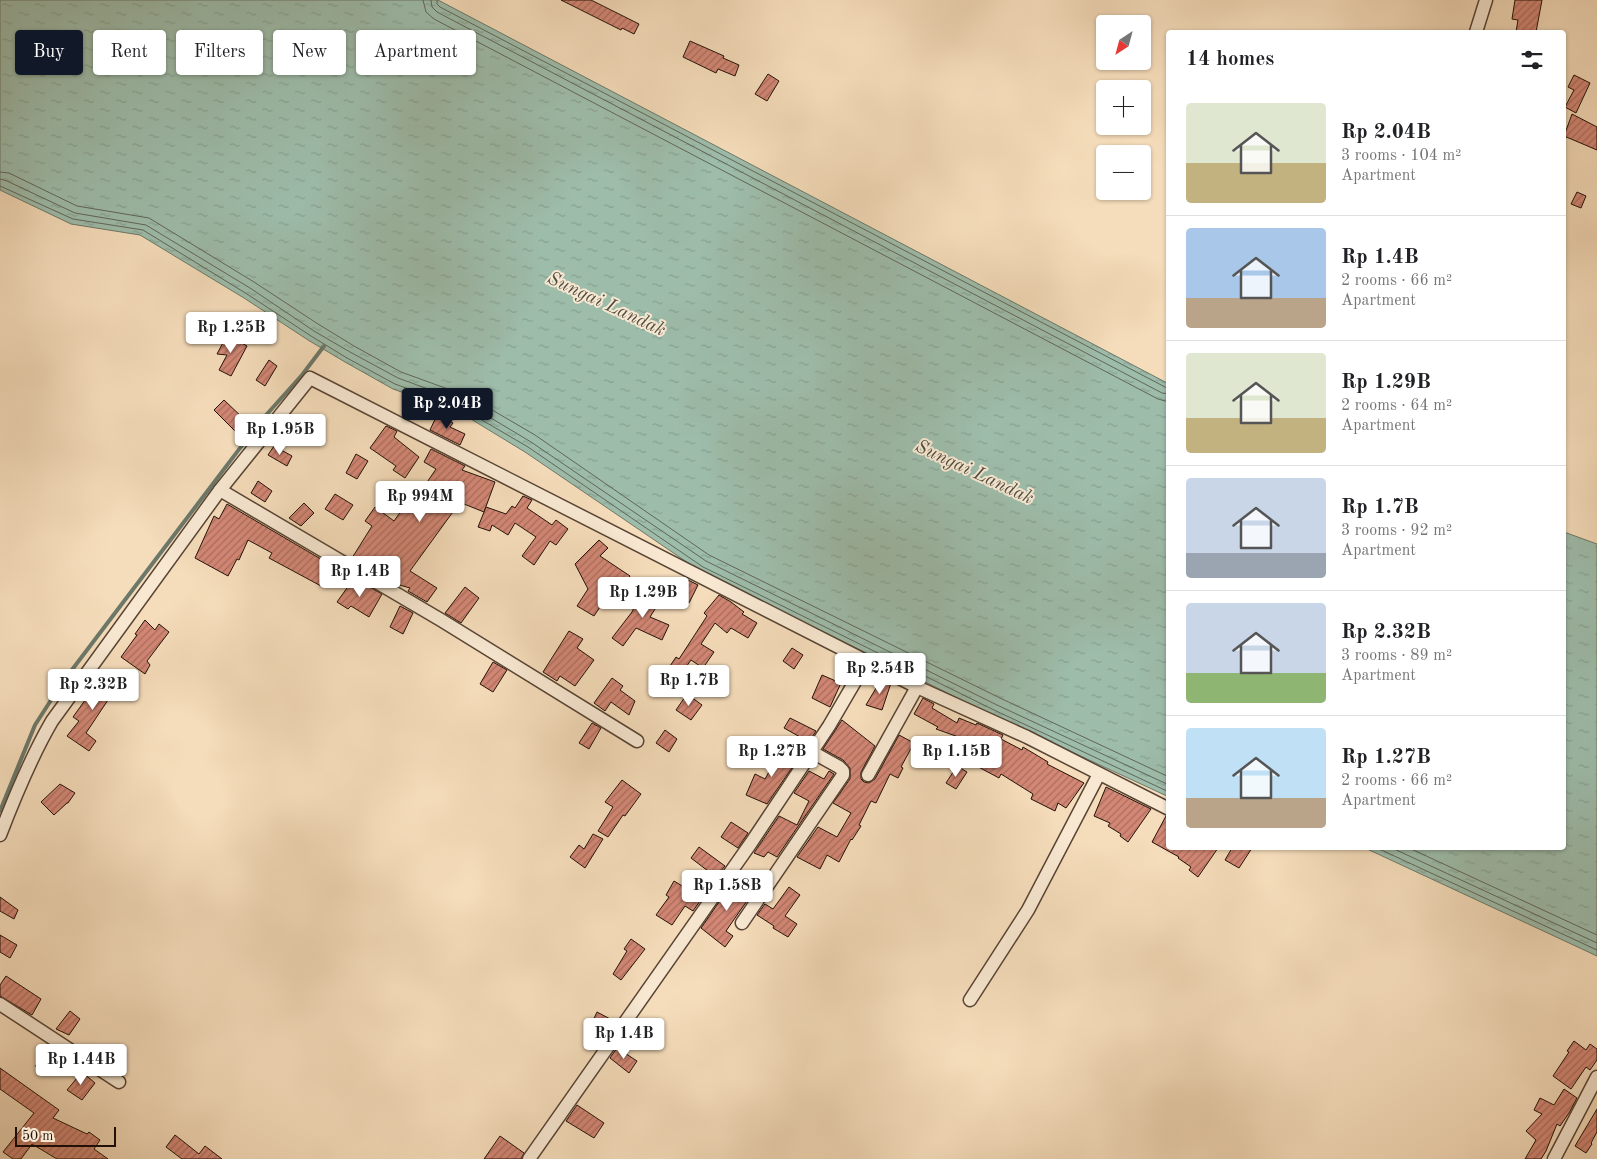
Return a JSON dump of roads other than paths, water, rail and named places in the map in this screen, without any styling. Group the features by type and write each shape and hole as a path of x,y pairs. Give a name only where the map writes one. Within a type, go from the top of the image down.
{"street":[{"path":"1477,30 1486,0"},
{"path":"0,835 24,775 52,721 220,490 310,378 917,687 1027,737 1166,808"},
{"path":"220,490 441,620 636,741"},
{"path":"529,1159 751,843 829,726 867,661"},
{"path":"868,775 917,687"},
{"path":"742,923 843,775 843,771 839,767 812,752"},
{"path":"970,1000 1028,910 1099,774"},
{"path":"0,1004 119,1082"},
{"path":"1554,1159 1597,1076"}],"water":[{"name":"Sungai Landak","path":"0,0 438,0 1166,382 1166,796 992,715 700,571 525,452 461,413 393,389 308,340 244,298 140,235 71,224 0,190"},
{"path":"1566,533 1597,544 1597,956 1369,850 1566,850"}],"waterway":[{"path":"0,811 35,725 62,683 259,423 302,375 324,346"}]}
